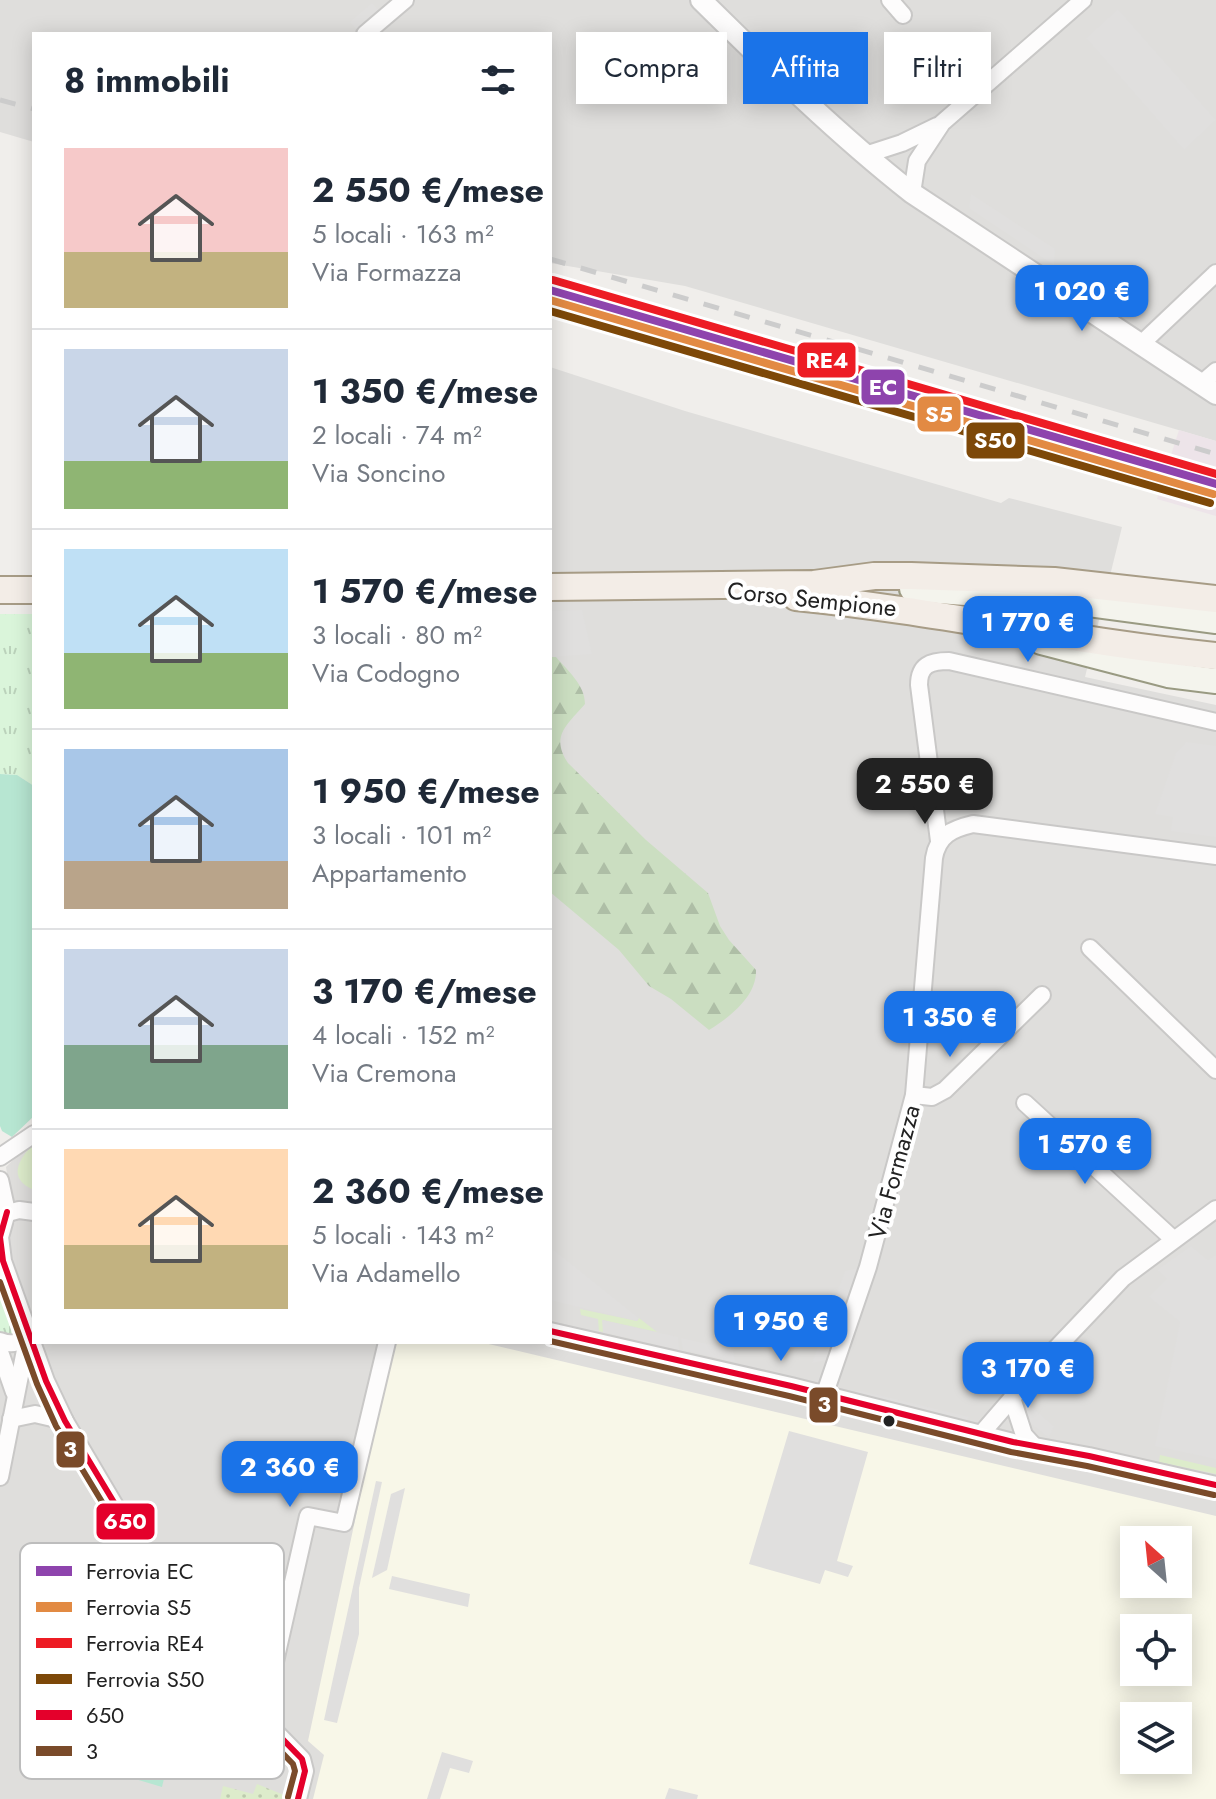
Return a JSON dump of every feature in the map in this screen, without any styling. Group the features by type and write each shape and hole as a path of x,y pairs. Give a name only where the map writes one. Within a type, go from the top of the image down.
{"main road":[{"name":"Corso Sempione","path":"559,587 814,584 874,576 1038,581 1216,599"},
{"path":"814,584 1005,595 1216,621"},
{"name":"Corso Sempione","path":"693,586 919,611 1162,651 1216,656"},
{"path":"0,590 32,590"},
{"path":"919,611 1168,675 1216,681"}],"street":[{"path":"367,32 405,0"},
{"path":"890,0 903,15"},
{"path":"865,155 915,138 942,123 1083,0"},
{"path":"712,3 865,155 912,193 1140,345 1211,383"},
{"path":"912,193 917,161 942,123"},
{"path":"1140,345 1216,273"},
{"name":"Via Formazza","path":"824,1396 871,1258 914,1095 934,858 939,841 919,673 925,665 934,661 949,661 1216,722"},
{"path":"939,841 958,828 973,824 1216,856"},
{"path":"1090,948 1216,1070"},
{"path":"914,1095 932,1097 945,1090 1042,995"},
{"path":"1025,1103 1173,1239"},
{"path":"0,1157 32,1135"},
{"path":"0,1180 4,1213 0,1249 32,1341"},
{"path":"4,1213 22,1209 32,1212"},
{"path":"981,1434 1123,1278 1216,1209"},
{"path":"552,1331 1013,1442 1216,1485"},
{"path":"0,1341 17,1344 29,1333"},
{"path":"0,1477 29,1333"},
{"path":"33,1344 65,1421 137,1543"},
{"path":"284,1622 308,1516 344,1523 387,1344"},
{"path":"0,1352 15,1395"},
{"path":"1012,1398 1024,1435 1034,1446"},
{"path":"11,1419 35,1414 65,1421"},
{"path":"284,1742 304,1762 305,1771 298,1799"}],"shaded area":[{"path":"0,0 1216,0 1216,441 685,286 552,263 552,32 32,32 32,141 0,132"},
{"path":"372,3 380,12 358,31 350,22"},
{"path":"1118,9 1216,120 1184,150 1086,38"},
{"path":"971,194 1055,249 1054,265 969,208"},
{"path":"552,368 685,411 1001,503 1009,498 1122,527 1085,677 1216,705 1216,1799 0,1799 0,1229 15,1223 6,1167 32,1141 32,1344 552,1344"},
{"path":"1179,430 1216,441 1216,516 1157,499"},
{"path":"582,610 592,654 552,657 552,611"},
{"path":"1186,742 1216,746 1216,837 1171,831 1173,817 1155,814 1176,753"},
{"path":"1191,1246 1208,1260 1216,1255 1216,1459 1155,1446 1180,1322 1149,1297 1167,1279 1157,1270"},
{"path":"552,1249 639,1318 637,1321 552,1300"},
{"path":"859,1268 826,1360 812,1363 845,1271"},
{"path":"602,1320 678,1337 679,1350 603,1332"},
{"path":"681,1338 733,1350 735,1362 683,1350"},
{"path":"393,1344 488,1344 1216,1516 1216,1799 313,1799 324,1755 308,1741"},
{"path":"857,1390 969,1417 963,1424 847,1397"},
{"path":"1026,1402 1054,1426 1049,1438 1020,1415"},
{"path":"789,1431 868,1452 837,1561 853,1566 848,1577 825,1570 820,1584 749,1564"},
{"path":"376,1481 382,1482 359,1588 359,1634 337,1723 324,1720"},
{"path":"405,1488 387,1570 372,1578 391,1494"},
{"path":"392,1576 470,1594 468,1607 389,1589"},
{"path":"442,1752 473,1761 469,1773 450,1768 440,1799 427,1799"},
{"path":"669,1788 698,1795 697,1799 665,1799"}],"green space":[{"path":"0,614 32,614 32,785 17,775 0,774"},
{"path":"552,657 556,657 579,684 584,697 585,704 567,725 561,738 568,763 646,840 708,893 720,926 756,970 755,980 747,997 709,1030 671,999 649,986 619,950 552,894"},
{"path":"0,774 17,775 32,785 32,1118 12,1137 0,1126"},
{"path":"32,1146 32,1189 18,1175 23,1156"},
{"path":"0,1280 18,1330 18,1334 6,1337 0,1332"},
{"path":"580,1309 637,1321 639,1318 657,1332 603,1320 603,1332 599,1331 598,1319 581,1315"},
{"path":"1160,1455 1216,1468 1216,1474 1159,1462"},
{"path":"135,1779 164,1779 162,1787"},
{"path":"257,1784 284,1795 283,1799 220,1799 223,1786 253,1794"}],"railway":[{"path":"0,100 32,108"},
{"path":"552,260 1216,454"}],"rail line":[{"name":"RE4","path":"553,280 1216,474"},
{"name":"EC","path":"552,291 1216,484"},
{"name":"S5","path":"552,301 1213,494"},
{"name":"S50","path":"552,312 1210,503"}],"transit line":[{"name":"650","path":"7,1212 0,1237 3,1261 32,1342"},
{"name":"3","path":"0,1282 37,1384 56,1426 127,1543"},
{"name":"650","path":"552,1331 791,1386 1013,1442 1216,1485"},
{"name":"3","path":"552,1341 789,1396 1011,1452 1214,1495"},
{"name":"650","path":"33,1344 65,1421 138,1543"},
{"name":"650","path":"284,1741 302,1759 305,1771 298,1799"},
{"name":"3","path":"284,1755 295,1771 288,1797"}]}
